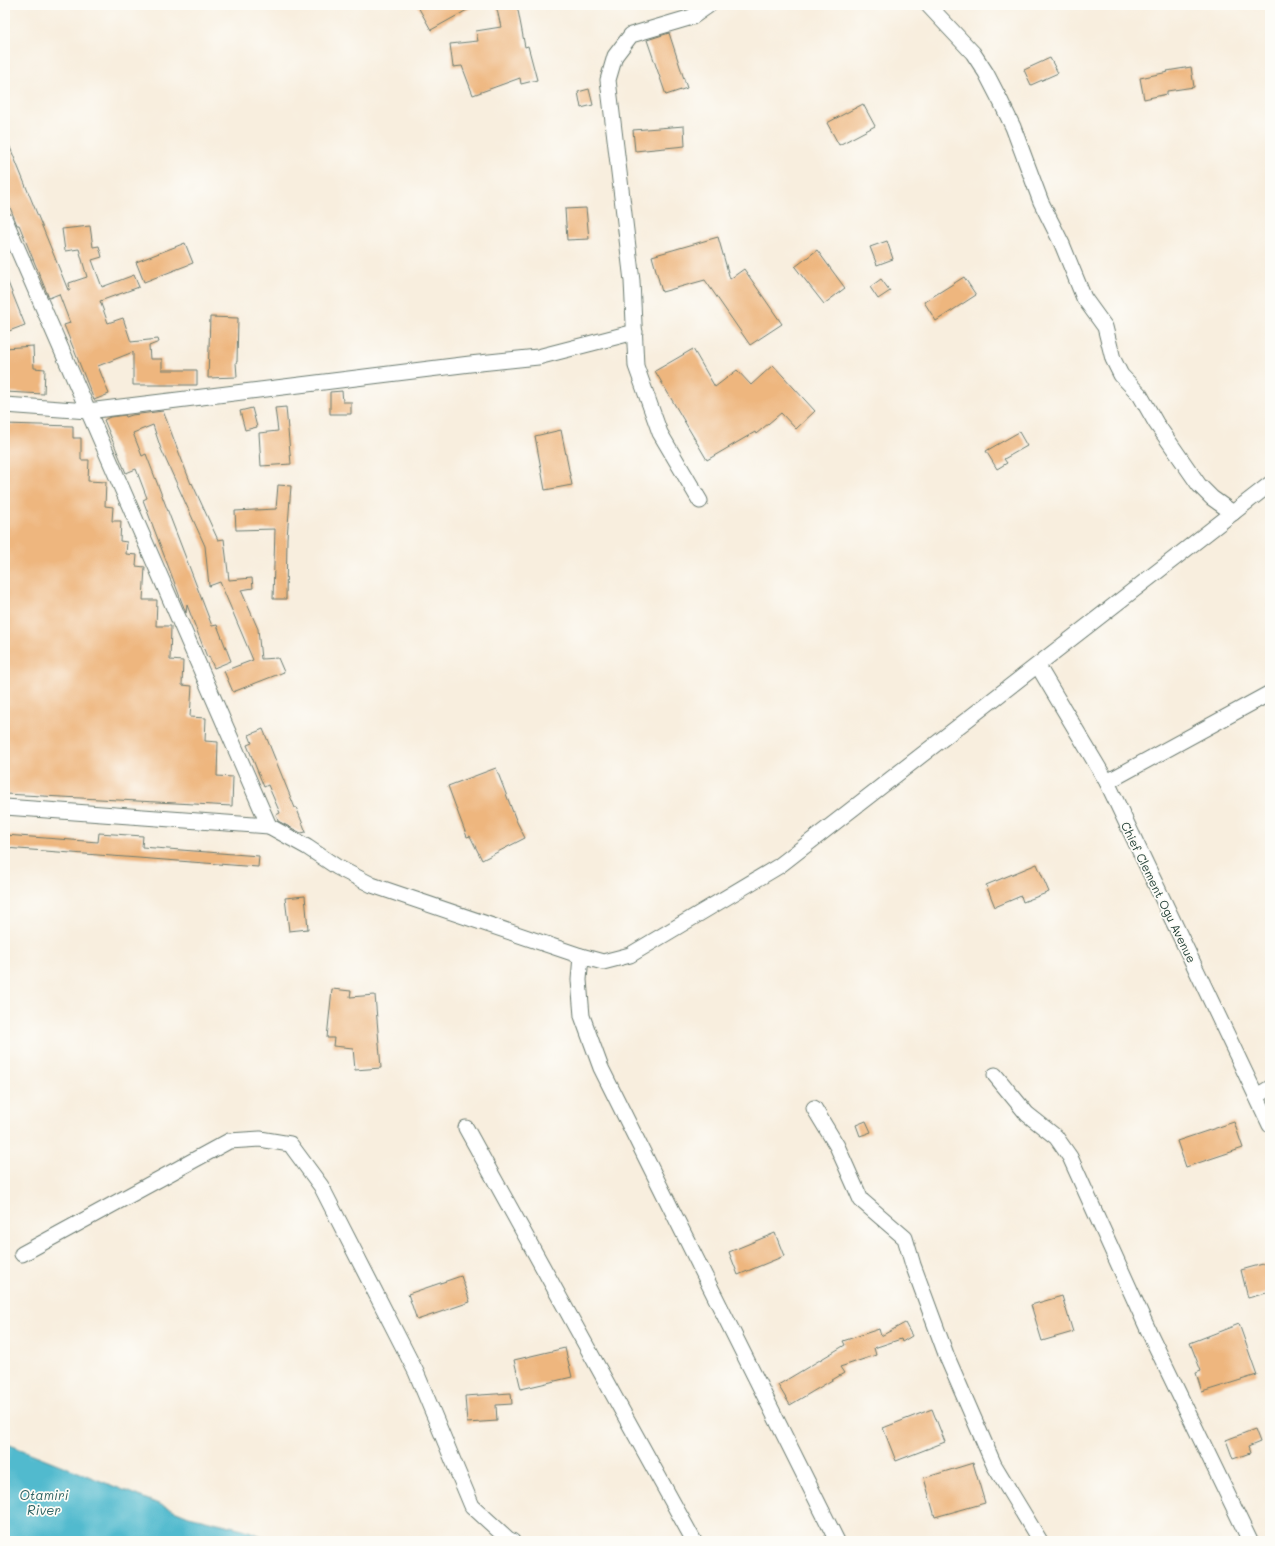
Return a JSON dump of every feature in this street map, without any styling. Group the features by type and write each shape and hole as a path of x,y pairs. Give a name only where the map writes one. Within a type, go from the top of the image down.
{"street":[{"path":"700,501 660,433 636,366 632,282 608,80 615,56 631,35 692,17 709,5"},
{"path":"928,5 972,53 986,73 1013,127 1042,202 1062,244 1084,298 1105,327 1113,359 1122,375 1140,395 1156,423 1199,485 1212,498 1233,513"},
{"path":"5,220 269,826"},
{"path":"5,405 88,411 538,357 635,332"},
{"path":"5,807 269,826 337,867 372,885 581,956 603,962 630,955 779,866 1270,484"},
{"name":"Chief Clement Ogu Avenue","path":"1038,666 1107,782 1270,1125"},
{"path":"1107,782 1270,693"},
{"path":"581,956 579,980 582,1016 601,1068 837,1541"},
{"path":"996,1075 1027,1114 1056,1137 1070,1157 1150,1334 1250,1541"},
{"path":"1257,1096 1270,1088"},
{"path":"814,1108 837,1146 861,1200 905,1238 913,1265 947,1357 994,1465 1040,1541"},
{"path":"466,1128 694,1541"},
{"path":"22,1254 229,1141 260,1139 290,1144 321,1186 416,1372 472,1506 512,1541"}],"water":[{"name":"Otamiri River","path":"5,1443 189,1516 243,1529 275,1541 5,1541"}],"building":[{"path":"417,5 476,5 431,30"},
{"path":"496,5 517,5 525,47 528,46 537,80 521,84 520,78 473,95 462,66 453,67 450,44 478,41 476,31 501,27"},
{"path":"669,33 687,88 666,95 647,40"},
{"path":"1050,58 1058,73 1031,85 1024,70"},
{"path":"1191,67 1194,87 1167,91 1167,94 1144,99 1140,78"},
{"path":"589,89 593,105 581,108 578,92"},
{"path":"863,104 875,126 839,145 827,123"},
{"path":"684,126 685,146 635,151 633,130"},
{"path":"5,135 68,290 70,290 69,283 87,277 79,249 65,251 62,229 90,226 93,247 99,246 102,257 92,260 102,287 134,275 139,287 100,301 108,323 123,318 131,342 158,339 159,342 149,346 150,359 162,359 162,370 197,370 197,385 133,385 133,352 98,366 109,394 94,400 64,325 70,323 59,294 49,298 5,195"},
{"path":"586,208 589,239 567,240 565,209"},
{"path":"718,237 730,279 744,269 782,324 750,345 705,280 662,292 652,256"},
{"path":"887,241 893,259 877,265 870,247"},
{"path":"185,243 193,263 144,282 136,262"},
{"path":"817,250 845,288 824,304 795,267"},
{"path":"5,275 25,325 9,331 5,321"},
{"path":"964,277 976,295 936,321 924,302"},
{"path":"881,279 890,291 878,299 870,287"},
{"path":"210,317 238,318 236,362 237,377 208,378"},
{"path":"33,346 34,368 45,369 44,394 5,392 5,348"},
{"path":"693,349 715,387 737,370 751,385 773,365 815,411 796,429 781,413 756,434 755,432 707,460 655,371"},
{"path":"342,391 343,402 351,402 351,414 330,414 330,392"},
{"path":"286,407 291,464 261,466 259,433 278,431 275,408"},
{"path":"252,408 257,427 245,430 240,411"},
{"path":"163,411 191,484 192,483 218,540 224,539 229,580 252,578 253,588 241,590 258,629 261,659 278,658 284,672 233,692 224,671 253,660 220,582 209,586 205,546 161,449 153,425 133,433 142,456 146,454 212,626 217,625 231,661 214,668 209,656 207,657 187,605 186,613 143,500 147,498 136,469 126,473 104,420 110,417 125,415 126,417"},
{"path":"5,424 73,426 73,438 81,438 81,460 89,460 88,481 106,482 105,506 113,507 112,521 121,521 120,541 127,542 126,554 137,555 136,566 145,567 143,600 157,600 156,626 171,626 170,660 183,661 182,685 192,686 190,717 206,718 205,741 218,742 217,776 233,777 232,806 5,794"},
{"path":"561,430 572,485 545,490 535,436"},
{"path":"1019,432 1027,446 1004,459 1007,463 997,469 986,451"},
{"path":"278,485 291,486 287,538 286,599 273,599 275,529 236,530 235,511 276,509"},
{"path":"263,729 306,832 301,833 278,821 276,815 280,813 268,785 264,787 247,745 252,743 249,735"},
{"path":"496,768 516,820 525,838 482,860 470,836 467,837 448,786"},
{"path":"99,833 143,836 142,847 259,856 258,867 5,848 5,835 98,842"},
{"path":"1037,864 1049,892 1023,902 1021,896 995,907 986,885"},
{"path":"305,896 308,929 289,931 285,898"},
{"path":"332,989 351,991 350,997 375,995 381,1068 355,1070 353,1048 333,1046 334,1038 327,1038"},
{"path":"866,1121 871,1132 860,1136 856,1125"},
{"path":"1234,1122 1243,1148 1186,1167 1177,1141"},
{"path":"775,1233 784,1256 738,1275 729,1252"},
{"path":"1270,1262 1270,1292 1248,1298 1241,1270"},
{"path":"461,1276 470,1302 417,1320 408,1294"},
{"path":"1062,1296 1073,1332 1042,1341 1031,1305"},
{"path":"905,1323 912,1336 902,1342 901,1339 874,1348 876,1355 840,1367 844,1373 790,1405 778,1385 845,1345 843,1341 879,1329 881,1336"},
{"path":"1239,1324 1257,1375 1202,1392 1196,1373 1201,1371 1190,1343"},
{"path":"565,1348 572,1377 521,1389 514,1360"},
{"path":"511,1393 512,1404 496,1405 497,1421 467,1423 465,1396"},
{"path":"932,1409 945,1442 896,1461 883,1428"},
{"path":"1255,1429 1260,1442 1248,1447 1250,1453 1233,1459 1226,1440"},
{"path":"973,1463 985,1503 935,1517 924,1478"}]}
